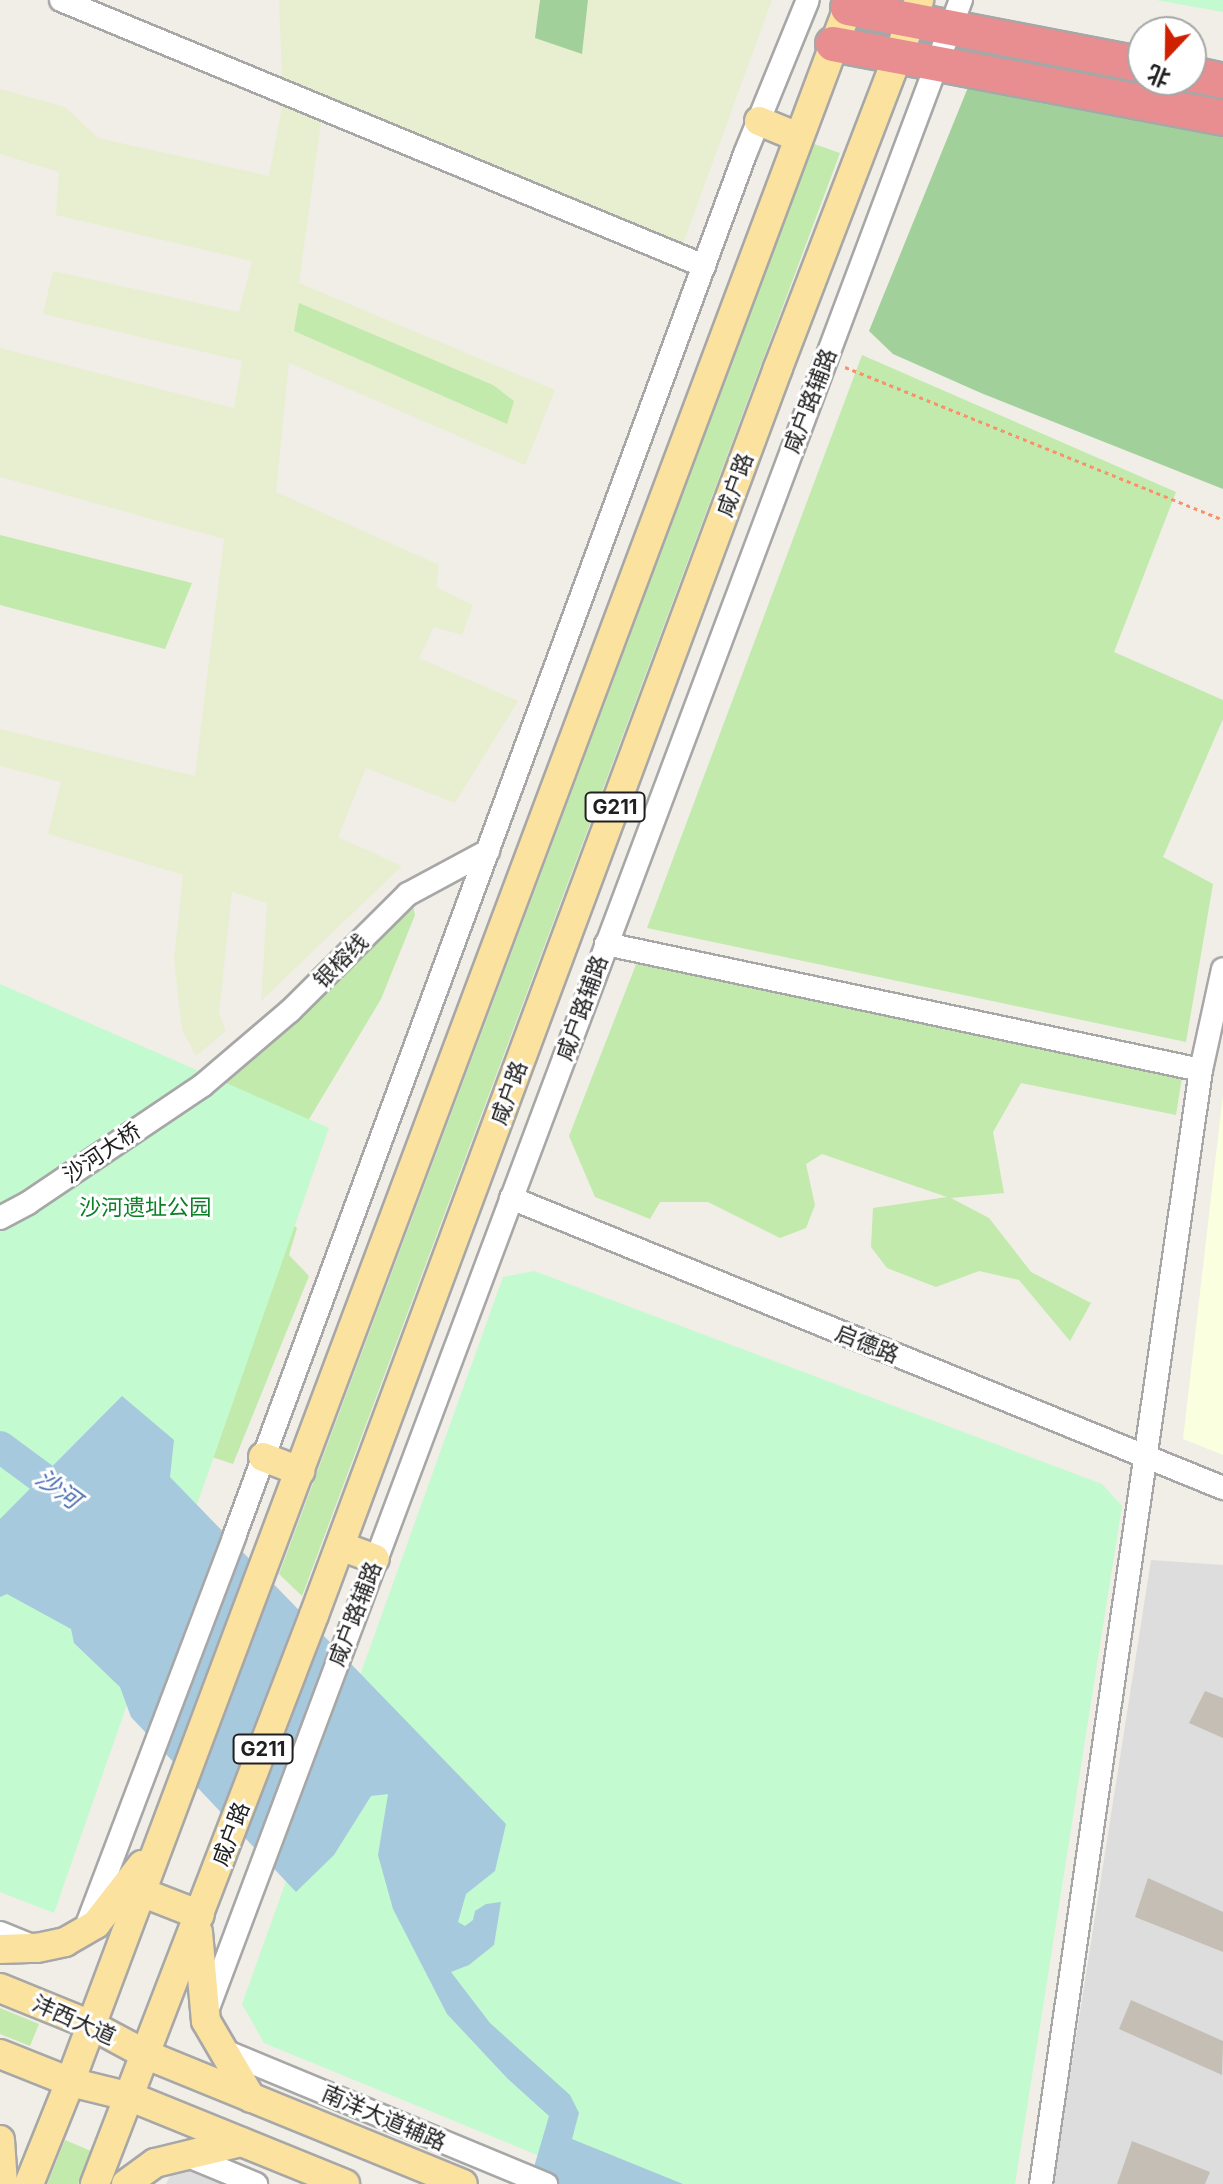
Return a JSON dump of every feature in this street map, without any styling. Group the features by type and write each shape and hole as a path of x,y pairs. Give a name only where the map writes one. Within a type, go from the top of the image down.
{"highway":[{"path":"849,4 956,13 1127,61"},
{"path":"833,44 1223,118"}],"main road":[{"name":"G211","path":"29,2184 300,1471 849,4"},
{"name":"咸户路","path":"95,2184 213,1884 915,10"},
{"path":"759,121 798,137"},
{"path":"263,1457 300,1471"},
{"path":"340,1546 375,1559"},
{"path":"0,1949 37,1948 65,1942 96,1924 163,1835"},
{"path":"141,1892 199,1920 205,2016 251,2098"},
{"name":"沣西大道","path":"0,1988 91,2025 147,2055 456,2181"},
{"path":"0,2054 70,2082 131,2097 345,2184"},
{"path":"138,2179 186,2155 241,2142"},
{"path":"1,2148 3,2184"}],"street":[{"path":"61,0 704,266"},
{"path":"84,1931 234,1537 704,266 808,0"},
{"name":"咸户路辅路","path":"205,2016 956,13"},
{"name":"银榕线","path":"203,1085 290,1011 408,894 488,851"},
{"path":"606,944 1201,1070"},
{"path":"1041,2184 1201,1070 1223,969"},
{"name":"沙河大桥","path":"0,1218 28,1203 203,1085"},
{"name":"启德路","path":"511,1198 1223,1488"},
{"path":"0,1933 37,1948"},
{"name":"南洋大道辅路","path":"222,2050 546,2184"},
{"path":"186,2155 256,2184"}],"path":[{"path":"825,359 1223,520"}],"shaded area":[{"path":"279,0 772,0 680,252 323,108 299,283 555,390 525,465 289,363 276,492 439,565 436,587 473,605 462,635 434,627 419,658 518,701 455,803 366,768 338,837 402,866 261,1001 267,903 232,892 219,1014 226,1031 196,1056 182,1030 174,959 183,875 48,834 61,782 0,766 0,729 195,776 224,539 0,477 0,348 234,408 242,361 43,314 53,271 239,312 252,261 56,215 59,172 0,154 0,89 65,107 98,138 269,176 283,101"},
{"path":"1223,1094 1223,1455 1183,1439"},
{"path":"1151,1560 1223,1565 1223,2184 1053,2184"},
{"path":"193,2169 229,2184 166,2184 172,2172"}],"green space":[{"path":"540,0 588,0 582,54 535,38"},
{"path":"1156,0 1223,0 1223,12"},
{"path":"971,80 1223,134 1223,489 981,393 893,354 869,331"},
{"path":"814,144 840,153 302,1596 279,1574"},
{"path":"299,303 493,385 514,401 507,424 294,331"},
{"path":"862,355 1176,492 1114,652 1223,700 1223,719 1163,857 1213,884 1186,1042 647,928"},
{"path":"0,535 192,583 165,649 0,605"},
{"path":"411,897 415,915 381,999 287,1156 203,1089"},
{"path":"644,944 1185,1058 1176,1115 1021,1083 993,1132 1004,1193 951,1198 989,1218 1031,1272 1091,1303 1070,1341 1019,1280 979,1271 936,1287 887,1268 871,1247 873,1208 947,1197 822,1154 806,1164 815,1205 806,1228 780,1238 708,1202 660,1202 650,1219 595,1197 569,1136"},
{"name":"沙河遗址公园","path":"0,984 329,1128 54,1913 0,1892"},
{"path":"268,1203 297,1228 289,1255 309,1276 233,1464 137,1432"},
{"path":"534,1271 1102,1484 1122,1506 1015,2184 608,2184 264,2043 242,2004 503,1277"},
{"path":"0,2008 39,2024 30,2046 0,2034"},
{"path":"65,2140 91,2151 78,2184 47,2184"}],"water":[{"path":"122,1396 174,1440 170,1477 506,1824 495,1871 466,1894 458,1922 465,1926 473,1920 475,1911 486,1904 501,1902 494,1945 469,1965 451,1972 490,2023 570,2095 579,2113 572,2139 683,2184 529,2184 549,2116 507,2078 447,2014 393,1909 378,1855 388,1794 371,1796 334,1855 296,1892 131,1717 120,1687 74,1643 71,1629 7,1594 0,1597 0,1519"}],"building":[{"path":"1205,1691 1223,1698 1223,1738 1189,1723"},
{"path":"1148,1878 1223,1912 1223,1952 1135,1917"},
{"path":"1131,2000 1223,2041 1222,2075 1119,2029"},
{"path":"1132,2141 1210,2172 1205,2184 1117,2184"}],"waterway":[{"name":"沙河","path":"0,1447 75,1502"}]}
